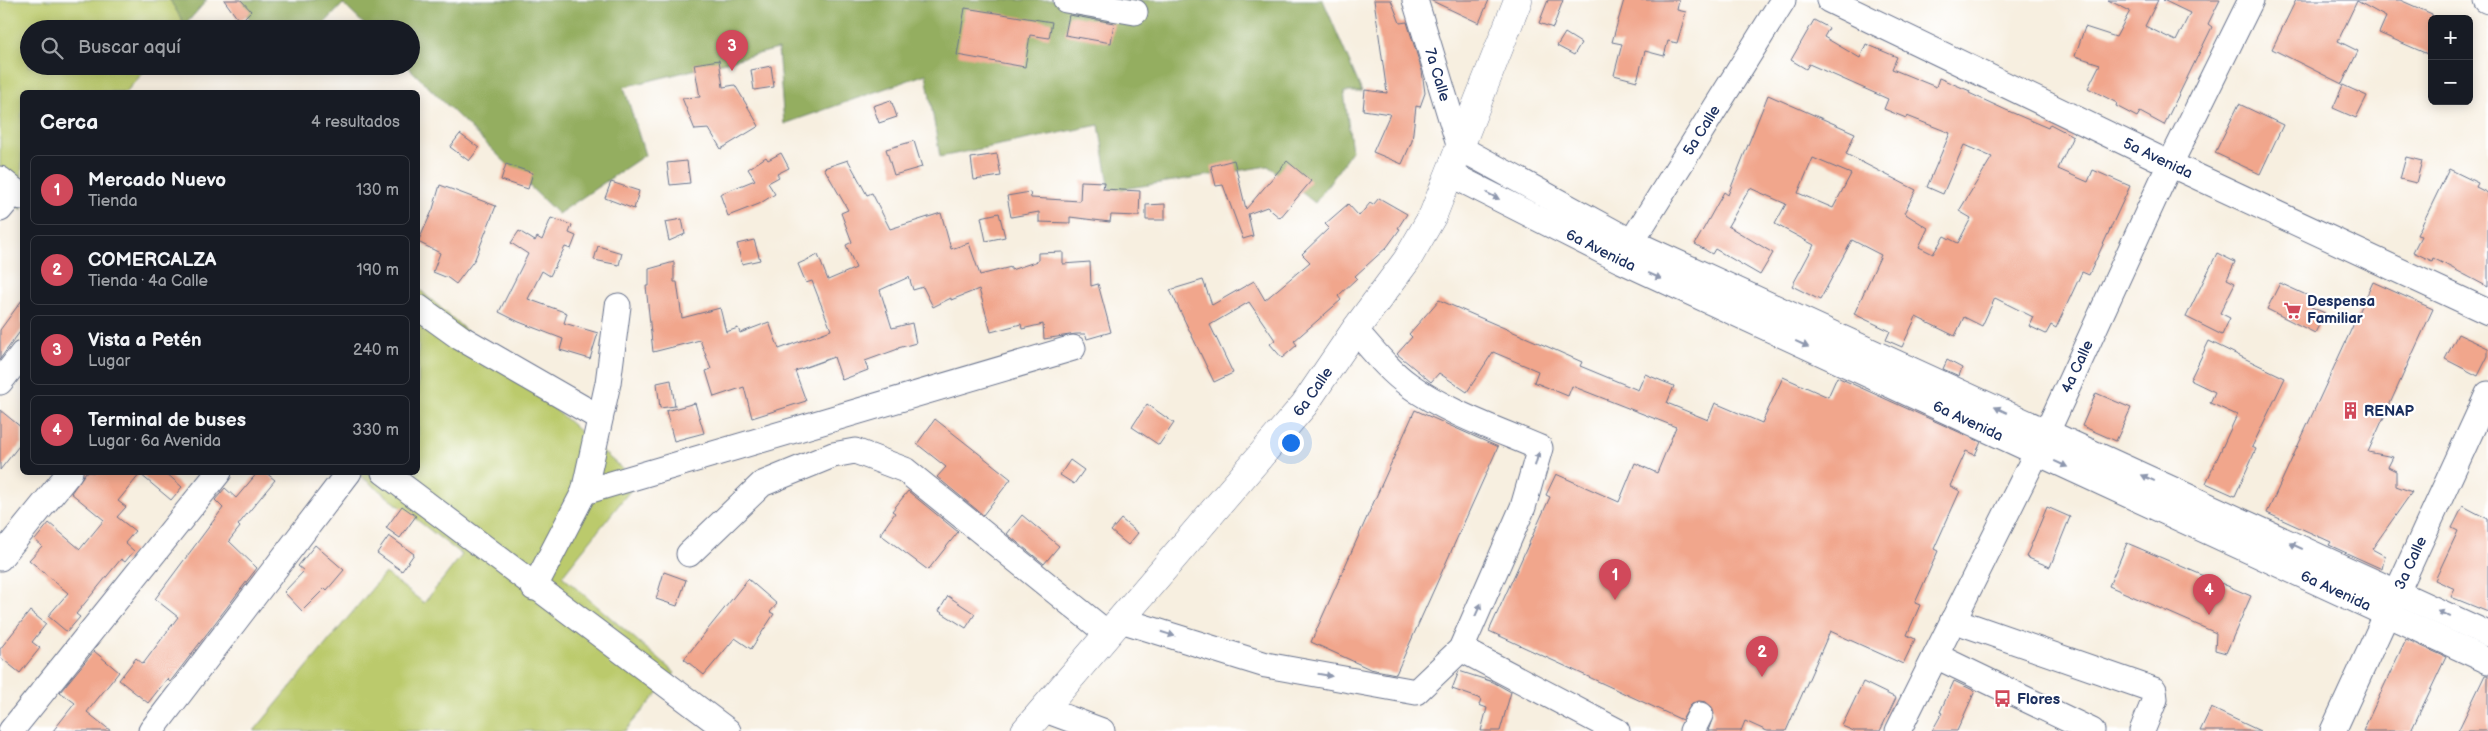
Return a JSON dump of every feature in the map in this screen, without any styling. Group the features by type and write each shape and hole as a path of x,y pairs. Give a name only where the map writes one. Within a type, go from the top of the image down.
{"main road":[{"name":"6a Calle","path":"1026,731 1304,405 1355,330 1407,260 1432,215 1450,174 1518,0"}],"street":[{"path":"1066,0 1135,12"},
{"name":"7a Calle","path":"1414,0 1460,148"},
{"name":"5a Calle","path":"1626,251 1783,0"},
{"name":"5a Avenida","path":"1829,0 2170,164 2488,312"},
{"name":"4a Calle","path":"1898,731 2042,442 2170,164 2251,0"},
{"name":"6a Avenida","path":"1460,148 1626,251"},
{"name":"6a Avenida","path":"1450,174 1626,251 2042,442 2396,592 2488,634"},
{"path":"534,588 584,492 608,383 618,306"},
{"path":"420,308 461,338 600,418"},
{"path":"689,554 762,484 833,455 855,452 905,470 1115,627 1266,664 1416,692 1461,649 1523,507 1540,448 1437,403 1407,384 1355,330"},
{"path":"584,492 1073,348"},
{"path":"0,382 20,357"},
{"name":"3a Calle","path":"2333,731 2488,394"},
{"name":"6a Avenida","path":"2042,442 2386,614 2488,661"},
{"path":"0,558 68,475"},
{"path":"11,731 217,475"},
{"path":"151,731 347,475"},
{"path":"388,475 534,588 728,731"},
{"path":"1953,620 2154,690 2155,699 2142,731"},
{"path":"1461,649 1617,731"},
{"path":"1936,656 2092,731"},
{"path":"1043,709 1102,731"}],"green space":[{"path":"0,0 170,0 182,20 20,20 20,75 141,75 128,90 20,90 20,208 0,193"},
{"path":"170,0 207,0 189,20 182,20"},
{"path":"234,0 1323,0 1362,92 1344,92 1352,151 1315,203 1268,166 1110,191 1099,125 940,157 926,74 784,124 778,49 624,87 645,155 558,214 416,75 420,75 420,20 360,20 343,4 328,20 251,20"},
{"path":"420,290 637,482 562,576 675,673 625,731 254,731 385,573 424,603 462,555 360,475 420,475"}],"building":[{"path":"224,0 241,0 251,11 242,20 239,20"},
{"path":"1374,0 1391,0 1400,23 1407,22 1422,71 1425,93 1420,107 1416,106 1412,141 1402,164 1373,152 1390,114 1363,110 1365,90 1387,93"},
{"path":"1430,0 1489,0 1479,23"},
{"path":"1548,0 1563,0 1553,28 1539,23"},
{"path":"1624,0 1679,0 1677,10 1686,12 1677,43 1668,41 1664,56 1645,51 1637,81 1614,75 1622,44 1612,42"},
{"path":"2108,0 2158,0 2145,26 2176,41 2190,13 2163,0 2220,0 2208,24 2212,27 2164,125 2140,112 2137,117 2116,106 2117,103 2088,88 2100,64 2075,56 2085,27 2116,37 2130,11"},
{"path":"2296,0 2400,0 2432,14 2428,15 2428,54 2379,33 2386,17 2357,1 2338,41 2358,51 2342,84 2272,49"},
{"path":"965,8 1052,22 1049,38 1030,35 1025,67 957,55"},
{"path":"1069,15 1114,23 1111,43 1065,35"},
{"path":"1814,20 1829,28 1824,37 1860,58 1866,44 1897,57 1892,69 1936,87 1939,78 1970,91 1969,93 2006,110 2048,128 2050,124 2073,136 2058,169 2088,182 2093,170 2130,186 2089,275 2082,272 2056,328 2051,325 2046,334 2029,326 2033,317 1995,298 1982,326 1964,317 1955,336 1916,317 1902,347 1886,340 1890,331 1854,314 1881,255 1852,240 1820,300 1792,286 1814,245 1775,224 1786,204 1750,188 1728,226 1773,253 1760,275 1715,249 1712,254 1695,244 1724,192 1728,195 1768,95 1855,133 1846,154 1916,190 1904,213 1928,228 1919,247 1933,254 1944,236 1958,243 1971,218 1959,211 1992,157 1964,145 1943,194 1927,187 1950,133 1884,109 1888,99 1809,64 1806,69 1791,60","holes":["1813,158 1851,174 1833,208 1798,193"]},
{"path":"1565,33 1581,43 1574,55 1557,46"},
{"path":"719,60 723,87 735,85 759,126 721,149 709,129 695,130 682,98 700,97 694,64"},
{"path":"771,66 774,87 754,90 751,70"},
{"path":"2343,85 2367,96 2356,118 2333,108"},
{"path":"891,100 897,117 879,123 873,106"},
{"path":"2239,104 2283,125 2260,174 2215,153"},
{"path":"460,134 479,148 469,161 450,147"},
{"path":"914,141 922,167 894,175 886,149"},
{"path":"781,153 789,168 777,174 779,177 768,183 775,194 759,204 728,216 720,194 755,180 748,169 766,157 768,160"},
{"path":"997,154 1001,176 974,180 971,158"},
{"path":"2406,157 2422,161 2416,183 2400,179"},
{"path":"848,160 867,195 872,193 890,229 941,213 951,249 969,243 980,275 1011,267 1011,270 1038,261 1038,253 1063,252 1063,264 1090,262 1091,286 1098,284 1111,332 1087,339 1085,334 1076,334 1044,339 1043,324 1022,329 1021,324 991,332 979,289 951,300 951,298 933,307 923,287 913,290 909,277 880,290 892,328 912,323 916,343 865,361 868,370 842,380 834,357 795,371 806,401 752,418 744,387 714,397 706,371 711,369 700,340 653,352 646,286 649,286 649,269 674,262 674,282 677,282 682,318 720,308 726,332 738,328 740,333 769,322 779,349 831,330 812,281 806,283 798,264 818,255 828,280 856,268 846,245 852,242 841,213 848,210 824,168"},
{"path":"1234,160 1246,209 1287,161 1311,181 1280,218 1267,207 1248,214 1253,236 1243,239 1223,185 1216,186 1211,166"},
{"path":"687,161 690,183 670,185 667,163"},
{"path":"506,164 533,173 528,189 501,180"},
{"path":"2449,169 2478,183 2476,187 2488,193 2488,287 2433,258 2432,261 2413,252 2421,236 2417,235"},
{"path":"1081,181 1104,182 1103,189 1140,191 1139,216 1111,215 1110,222 1070,217 1070,223 1039,222 1039,212 1011,217 1007,196 1030,192 1031,198 1080,201"},
{"path":"611,182 639,191 634,209 605,198"},
{"path":"440,185 496,206 475,259 456,284 448,278 433,272 440,253 420,243 420,238 433,209"},
{"path":"1379,198 1407,214 1398,228 1400,229 1387,247 1355,276 1357,278 1338,296 1341,300 1294,341 1297,345 1282,358 1270,344 1275,340 1249,302 1210,325 1233,373 1214,382 1170,290 1203,280 1212,305 1254,281 1265,300 1310,262 1302,254 1329,228 1325,224 1348,204 1359,216 1370,203 1373,205"},
{"path":"1165,204 1165,220 1146,220 1146,205"},
{"path":"999,213 1005,237 986,241 981,217"},
{"path":"551,218 572,225 569,233 576,236 571,249 565,247 550,276 542,271 528,299 567,313 564,323 598,333 590,359 560,350 563,339 499,312 528,254 511,243 519,231 535,241 537,237 542,240"},
{"path":"682,219 685,234 669,241 665,222"},
{"path":"754,240 760,260 742,264 737,244"},
{"path":"598,246 622,253 619,265 594,260"},
{"path":"2217,253 2235,262 2227,279 2235,283 2220,313 2230,318 2222,335 2186,317"},
{"name":"RENAP","path":"2373,282 2433,309 2368,452 2393,457 2388,467 2396,471 2396,486 2412,492 2372,549 2385,556 2382,569 2329,545 2331,542 2267,513"},
{"path":"2280,283 2315,299 2311,307 2325,313 2315,333 2267,309"},
{"path":"1439,300 1582,362 1580,366 1638,390 1645,374 1674,386 1667,403 1708,420 1715,403 1762,423 1783,377 1828,397 1837,377 1981,442 1975,455 1966,451 1950,486 1960,491 1934,549 1938,551 1915,603 1920,605 1907,635 1915,639 1903,664 1830,631 1786,731 1767,731 1745,721 1741,731 1708,731 1714,714 1712,707 1706,702 1692,703 1682,720 1489,631 1550,497 1546,495 1556,474 1619,502 1635,463 1657,473 1676,427 1572,386 1568,396 1534,382 1538,371 1493,352 1467,392 1439,373 1431,382 1397,354 1412,337 1409,334"},
{"path":"20,303 20,332 0,359 0,330"},
{"path":"2458,334 2488,348 2488,356 2478,376 2445,359"},
{"path":"2209,341 2285,378 2252,447 2256,449 2235,496 2206,483 2237,415 2210,403 2215,392 2190,380"},
{"path":"1947,360 1962,368 1959,376 1943,369"},
{"path":"671,380 675,406 660,408 657,383"},
{"path":"2096,393 2131,408 2116,441 2082,426"},
{"path":"695,403 704,433 674,441 666,411"},
{"path":"1147,404 1174,423 1159,445 1132,427"},
{"path":"0,410 20,426 20,445 0,470"},
{"path":"1415,410 1498,447 1396,674 1370,669 1311,642"},
{"path":"935,419 1011,479 983,515 937,477 946,467 917,444"},
{"path":"1070,460 1084,470 1074,484 1060,475"},
{"path":"84,475 139,475 118,501 126,507 117,517 135,531 125,543 134,551 125,562 121,559 76,614 80,617 67,632 48,616 68,593 29,560 42,546 35,540 49,523 80,549 104,520 71,493"},
{"path":"141,475 168,475 182,487 171,500"},
{"path":"255,475 269,475 275,480 238,525 240,527 229,541 257,568 170,682 167,679 148,703 119,680 136,658 143,664 178,617 155,599 223,508 215,500 225,488 236,498"},
{"path":"908,491 958,532 928,570 880,534 895,513 892,511"},
{"path":"402,506 416,516 400,538 386,528"},
{"path":"2463,506 2488,519 2488,612 2451,597 2455,589 2435,580 2458,531 2452,528"},
{"path":"2047,507 2070,517 2050,567 2026,557"},
{"path":"1022,515 1059,546 1044,564 1007,534"},
{"path":"1121,519 1138,533 1128,545 1111,531"},
{"path":"389,536 414,554 402,571 377,553"},
{"path":"2127,543 2251,596 2226,653 2215,650 2216,633 2109,586"},
{"path":"315,545 344,570 327,590 325,588 302,611 284,592 304,571 298,566"},
{"path":"664,572 686,580 677,606 656,599"},
{"path":"748,579 777,604 770,612 774,614 751,649 735,638 704,675 684,659"},
{"path":"948,596 975,614 966,628 939,611"},
{"path":"30,611 46,624 32,642 40,648 20,673 0,657 0,649"},
{"path":"2406,639 2446,657 2411,731 2363,731"},
{"path":"94,651 119,672 87,712 111,731 53,731 75,703 60,692"},
{"path":"1459,671 1493,682 1511,692 1500,731 1481,731 1487,708 1479,705 1481,699 1452,689"},
{"path":"2485,675 2488,675 2488,731 2458,731"},
{"path":"1954,681 1975,691 1957,731 1932,731 1942,713 1940,712"},
{"path":"1863,682 1896,698 1880,731 1854,731 1842,726"},
{"path":"2211,708 2260,731 2200,731"}],"place":[{"name":"Vista a Petén","path":"732,71"},
{"name":"Despensa Familiar","path":"2293,310"},
{"name":"RENAP","path":"2350,411"},
{"name":"Mercado Nuevo","path":"1615,600"},
{"name":"Terminal de buses","path":"2209,615"},
{"name":"COMERCALZA","path":"1762,677"},
{"name":"Flores","path":"2003,699"}]}
